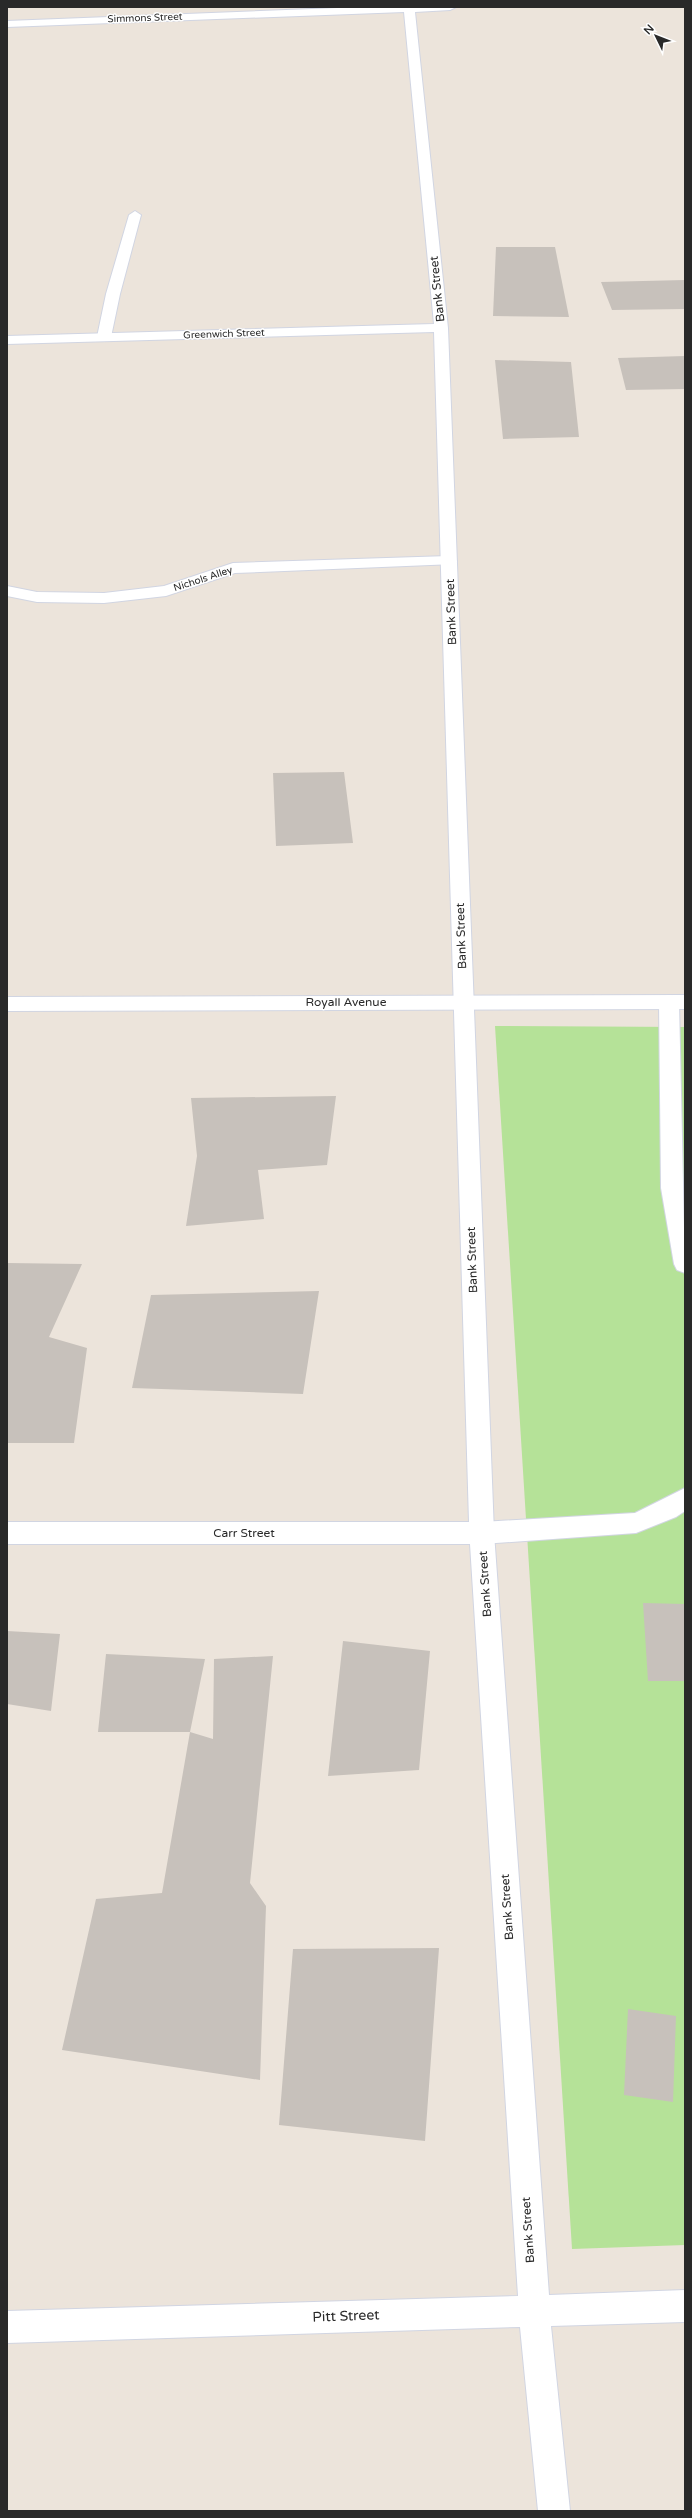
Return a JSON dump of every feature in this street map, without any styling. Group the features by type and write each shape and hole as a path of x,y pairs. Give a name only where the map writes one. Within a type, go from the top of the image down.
{"street":[{"name":"Simmons Street","path":"7,24 450,7"},
{"name":"Bank Street","path":"409,8 441,328 482,1533 534,2309 554,2511"},
{"path":"104,337 113,294 135,215"},
{"name":"Greenwich Street","path":"7,340 441,328"},
{"name":"Nichols Alley","path":"7,591 37,597 104,598 166,591 233,568 449,561"},
{"path":"677,1002 672,1188 685,1264"},
{"name":"Royall Avenue","path":"7,1004 677,1002"},
{"name":"Carr Street","path":"7,1532 482,1533 636,1523 667,1510 685,1498"},
{"name":"Pitt Street","path":"7,2327 534,2309 685,2306"}],"green space":[{"path":"495,1026 685,1027 685,2245 572,2249"}],"building":[{"path":"496,247 555,247 569,317 493,316"},
{"path":"685,280 685,309 612,310 601,282"},
{"path":"685,356 685,389 626,390 618,358"},
{"path":"495,360 571,362 579,437 503,439"},
{"path":"344,772 353,843 276,846 273,773"},
{"path":"336,1096 327,1165 258,1170 264,1219 186,1226 197,1156 191,1098"},
{"path":"7,1263 82,1264 49,1337 87,1348 74,1443 7,1443"},
{"path":"319,1291 303,1394 132,1388 151,1295"},
{"path":"643,1603 685,1604 685,1681 648,1681"},
{"path":"7,1631 60,1634 51,1711 7,1704"},
{"path":"343,1641 430,1651 419,1770 328,1776"},
{"path":"106,1654 205,1659 190,1732 98,1732"},
{"path":"273,1656 250,1883 266,1906 260,2080 62,2050 96,1899 162,1893 190,1732 213,1739 214,1659"},
{"path":"439,1948 425,2141 279,2125 293,1949"},
{"path":"628,2009 676,2016 673,2102 624,2095"}]}
